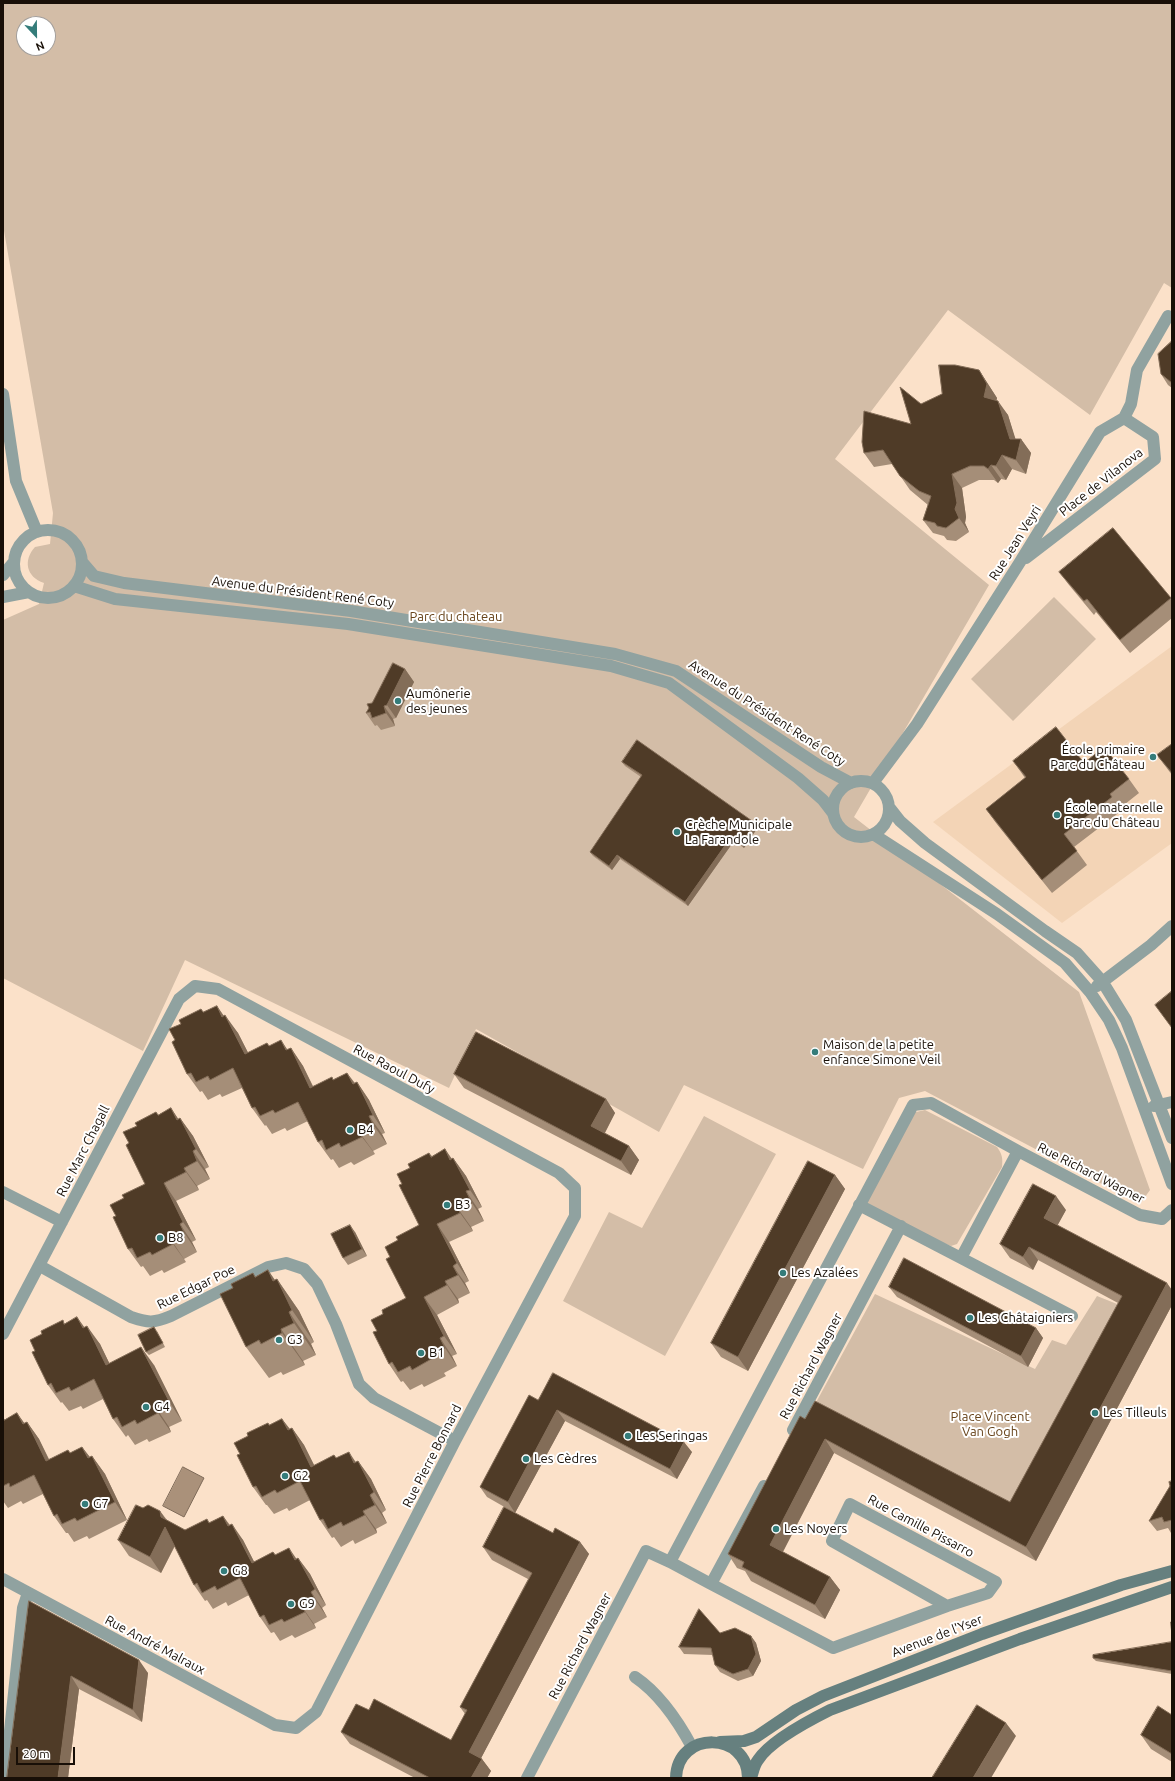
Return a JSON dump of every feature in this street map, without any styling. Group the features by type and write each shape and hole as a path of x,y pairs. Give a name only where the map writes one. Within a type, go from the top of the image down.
{"main road":[{"name":"Avenue de l'Yser","path":"692,1747 701,1743 744,1740 756,1737 796,1710 823,1696 982,1634 1121,1585 1172,1571"},
{"path":"749,1778 758,1761 768,1750 806,1722 830,1710 1020,1639 1172,1587"},
{"path":"720,1742 731,1746 739,1754 745,1762 749,1778"},
{"path":"675,1776 679,1762 692,1747"}],"street":[{"path":"1124,418 1131,404 1137,370 1168,316"},
{"path":"3,394 16,482 37,532"},
{"name":"Place de Vilanova","path":"1020,562 1155,459 1153,437 1124,418"},
{"name":"Rue Jean Veyri","path":"872,783 917,724 1020,562 1100,432 1124,418"},
{"path":"55,530 70,538 80,553 82,562 78,578 74,586 66,592 47,598 29,592 17,579 14,562 18,547 23,540 37,532 55,530"},
{"path":"3,575 14,562"},
{"name":"Avenue du Président René Coty","path":"82,562 94,576 124,583 351,611 615,654 676,671 808,759 851,783"},
{"name":"Avenue du Président René Coty","path":"74,586 115,598 348,624 604,665 669,683 798,778 823,800 833,813"},
{"path":"3,597 29,592"},
{"path":"889,807 887,821 881,829 873,834 859,837 845,832 839,827 833,813 833,806 839,792 851,783 858,781 872,783 884,793 889,807 900,821 925,842 1077,953 1102,981 1126,1020 1166,1103 1172,1138"},
{"path":"873,834 997,914 1065,963 1090,992 1109,1020 1122,1048 1172,1184"},
{"path":"1090,992 1102,981 1151,945 1172,926"},
{"name":"Rue Raoul Dufy","path":"195,986 218,990 273,1018 559,1173 575,1188"},
{"name":"Rue Marc Chagall","path":"3,1334 179,999 195,986"},
{"name":"Rue Richard Wagner","path":"670,1562 913,1105 930,1103 1140,1215 1162,1219 1172,1210"},
{"path":"1145,1109 1166,1103"},
{"name":"Rue Richard Wagner","path":"961,1258 1018,1151"},
{"name":"Rue Pierre Bonnard","path":"296,1728 316,1712 455,1441 575,1216 575,1188"},
{"path":"3,1192 62,1222"},
{"path":"859,1205 1072,1316"},
{"name":"Rue Richard Wagner","path":"787,1441 901,1226"},
{"name":"Rue Edgar Poe","path":"40,1266 131,1316 143,1321 155,1322 171,1316 268,1267 286,1264 304,1270 317,1284 336,1324 359,1384 374,1398 455,1441"},
{"path":"712,1584 770,1474"},
{"name":"Rue Camille Pissarro","path":"712,1584 833,1648 946,1606 988,1593 996,1582 850,1504 832,1541 946,1606"},
{"name":"Rue Richard Wagner","path":"527,1778 646,1551 712,1584"},
{"name":"Rue André Malraux","path":"3,1579 275,1725 296,1728"},
{"path":"5,1778 23,1608 28,1593"},
{"path":"635,1677 648,1686 680,1726 692,1747"}],"shaded area":[{"name":"École maternelle Parc du Château","path":"1172,646 1172,843 1062,923 933,822"},
{"path":"183,1467 204,1478 184,1517 163,1506"}],"green space":[{"name":"Parc du chateau","path":"3,3 1172,3 1172,288 1164,283 1090,415 948,310 835,459 989,585 854,817 1079,992 1150,1190 1140,1204 925,1091 899,1098 863,1169 684,1085 659,1132 476,1029 449,1088 185,960 143,1051 3,978 3,620 39,604 44,583 33,577 28,568 28,563 31,552 35,547 50,544 53,513 3,225"},
{"path":"1054,597 1096,639 1013,721 971,679"},
{"path":"925,1110 997,1147 1002,1156 1002,1167 957,1244 951,1246 901,1226 859,1205 912,1113"},
{"path":"704,1116 776,1154 665,1356 563,1301 609,1212 642,1228"},
{"name":"Place Vincent Van Gogh","path":"875,1294 1035,1369 1052,1340 1066,1345 1097,1296 1132,1310 1020,1516 813,1408"}],"building":[{"path":"1172,341 1172,383 1161,374 1158,354"},
{"path":"939,365 955,365 979,370 987,384 984,397 998,401 1010,439 1021,439 1016,460 1002,455 996,466 991,465 988,469 984,466 970,466 952,474 957,503 955,509 959,518 946,528 923,520 931,496 919,491 900,476 883,450 864,453 862,442 864,411 911,424 900,387 921,404 942,394"},
{"path":"1113,528 1171,598 1120,640 1087,599 1084,601 1059,572"},
{"path":"393,663 405,669 387,705 384,706 386,713 372,718 370,712 366,713 369,708 367,704 372,703"},
{"path":"1056,727 1084,763 1104,747 1129,779 1110,794 1112,797 1064,834 1077,851 1042,880 986,809 1026,777 1013,761"},
{"name":"Crèche Municipale La Farandole","path":"637,740 755,823 741,844 731,837 685,902 617,855 609,866 590,852 642,775 622,762"},
{"path":"1172,744 1172,773 1157,755"},
{"path":"1172,991 1172,1028 1155,1005"},
{"path":"217,1006 222,1017 225,1015 245,1054 267,1043 269,1046 281,1040 286,1050 291,1048 310,1088 332,1077 333,1080 347,1073 353,1084 357,1082 373,1115 369,1116 374,1126 360,1133 362,1137 341,1147 339,1143 326,1150 322,1140 318,1142 298,1102 275,1113 273,1110 260,1116 255,1107 252,1108 233,1068 210,1080 208,1076 196,1082 191,1073 187,1074 172,1042 175,1040 169,1029 181,1024 179,1020 201,1009 203,1012"},
{"path":"476,1032 606,1099 591,1126 629,1146 621,1161 454,1074"},
{"path":"171,1108 177,1120 180,1118 196,1149 193,1151 197,1161 184,1168 186,1172 164,1183 183,1222 180,1224 185,1234 172,1241 173,1244 152,1255 150,1252 137,1258 132,1248 128,1249 113,1217 116,1216 110,1205 124,1198 122,1195 145,1184 126,1145 129,1143 123,1132 137,1126 135,1123 156,1112 158,1115"},
{"path":"445,1149 450,1160 453,1158 470,1190 466,1191 472,1203 459,1210 460,1213 437,1224 457,1263 453,1266 458,1275 445,1281 447,1285 424,1297 444,1336 440,1338 445,1348 431,1355 433,1358 412,1370 410,1366 398,1372 392,1362 389,1364 373,1332 377,1331 371,1320 383,1314 382,1310 406,1298 386,1259 390,1257 385,1247 398,1240 396,1237 419,1225 399,1185 402,1184 397,1174 410,1168 408,1164 429,1153 431,1157"},
{"path":"808,1161 835,1175 738,1357 711,1343"},
{"path":"1033,1184 1056,1196 1044,1218 1167,1283 1026,1547 825,1439 770,1545 830,1577 815,1605 742,1567 744,1562 728,1554 800,1416 805,1419 815,1401 1010,1502 1122,1296 1029,1247 1023,1257 1000,1244"},
{"path":"350,1225 362,1249 343,1258 331,1234"},
{"name":"Les Châtaigniers","path":"904,1258 1036,1328 1021,1356 889,1287"},
{"path":"268,1270 273,1281 277,1279 292,1310 289,1312 294,1323 281,1329 282,1333 261,1344 259,1340 246,1347 220,1294 233,1288 231,1284 253,1273 255,1277"},
{"path":"77,1317 83,1328 87,1326 106,1365 141,1347 170,1403 157,1409 158,1413 137,1424 135,1420 122,1427 117,1417 113,1419 94,1379 71,1391 69,1387 56,1393 51,1383 48,1385 32,1352 35,1351 30,1340 42,1334 41,1331 63,1320 64,1324"},
{"path":"154,1327 163,1343 146,1352 138,1335"},
{"path":"553,1373 684,1442 670,1469 557,1410 508,1502 480,1487 529,1395 538,1400"},
{"path":"17,1413 23,1424 27,1422 46,1461 68,1450 70,1453 82,1447 88,1458 92,1456 115,1502 77,1521 75,1518 62,1524 57,1514 54,1516 34,1475 10,1487 9,1483 3,1486 3,1418 4,1420"},
{"path":"282,1419 288,1430 292,1428 311,1467 334,1455 336,1458 349,1452 354,1463 358,1461 374,1492 370,1495 375,1505 363,1511 365,1515 343,1526 341,1522 328,1529 323,1519 320,1520 300,1481 277,1493 275,1490 262,1497 256,1486 253,1487 237,1455 240,1454 234,1443 248,1436 247,1433 268,1423 269,1425"},
{"path":"1172,1481 1172,1520 1164,1522 1162,1517 1149,1521 1170,1486 1169,1482"},
{"path":"136,1505 143,1508 148,1505 160,1511 161,1517 185,1530 207,1519 209,1523 223,1516 228,1526 232,1524 252,1563 273,1552 275,1555 289,1548 295,1560 298,1558 315,1589 311,1592 316,1601 303,1608 305,1612 284,1622 282,1619 269,1625 264,1615 260,1617 240,1578 217,1590 215,1586 202,1593 197,1583 194,1585 165,1527 150,1557 118,1540"},
{"path":"504,1507 553,1533 555,1528 580,1542 469,1752 482,1759 471,1778 430,1778 341,1732 356,1704 369,1710 374,1699 451,1740 467,1710 460,1707 532,1573 483,1547"},
{"path":"29,1601 139,1660 133,1710 71,1676 58,1778 7,1778"},
{"path":"699,1609 720,1633 735,1628 751,1636 756,1654 748,1669 733,1674 715,1665 711,1648 679,1647"},
{"path":"1172,1642 1172,1671 1093,1658 1093,1655"},
{"path":"977,1705 1006,1723 973,1778 932,1778"},
{"path":"1158,1706 1172,1715 1172,1754 1141,1735"}],"place":[{"name":"Aumônerie des jeunes","path":"398,701"},
{"name":"École primaire Parc du Château","path":"1153,757"},
{"name":"École maternelle Parc du Château","path":"1057,815"},
{"name":"Crèche Municipale La Farandole","path":"677,832"},
{"name":"Maison de la petite enfance Simone Veil","path":"815,1052"},
{"name":"B4","path":"350,1130"},
{"name":"B3","path":"447,1205"},
{"name":"B8","path":"160,1238"},
{"name":"Les Azalées","path":"783,1273"},
{"name":"Les Châtaigniers","path":"970,1318"},
{"name":"G3","path":"279,1340"},
{"name":"B1","path":"421,1353"},
{"name":"G4","path":"146,1407"},
{"name":"Les Tilleuls","path":"1095,1413"},
{"name":"Les Seringas","path":"628,1436"},
{"name":"Les Cèdres","path":"526,1459"},
{"name":"G2","path":"285,1476"},
{"name":"G7","path":"85,1504"},
{"name":"Les Noyers","path":"776,1529"},
{"name":"G8","path":"224,1571"},
{"name":"G9","path":"291,1604"}]}
